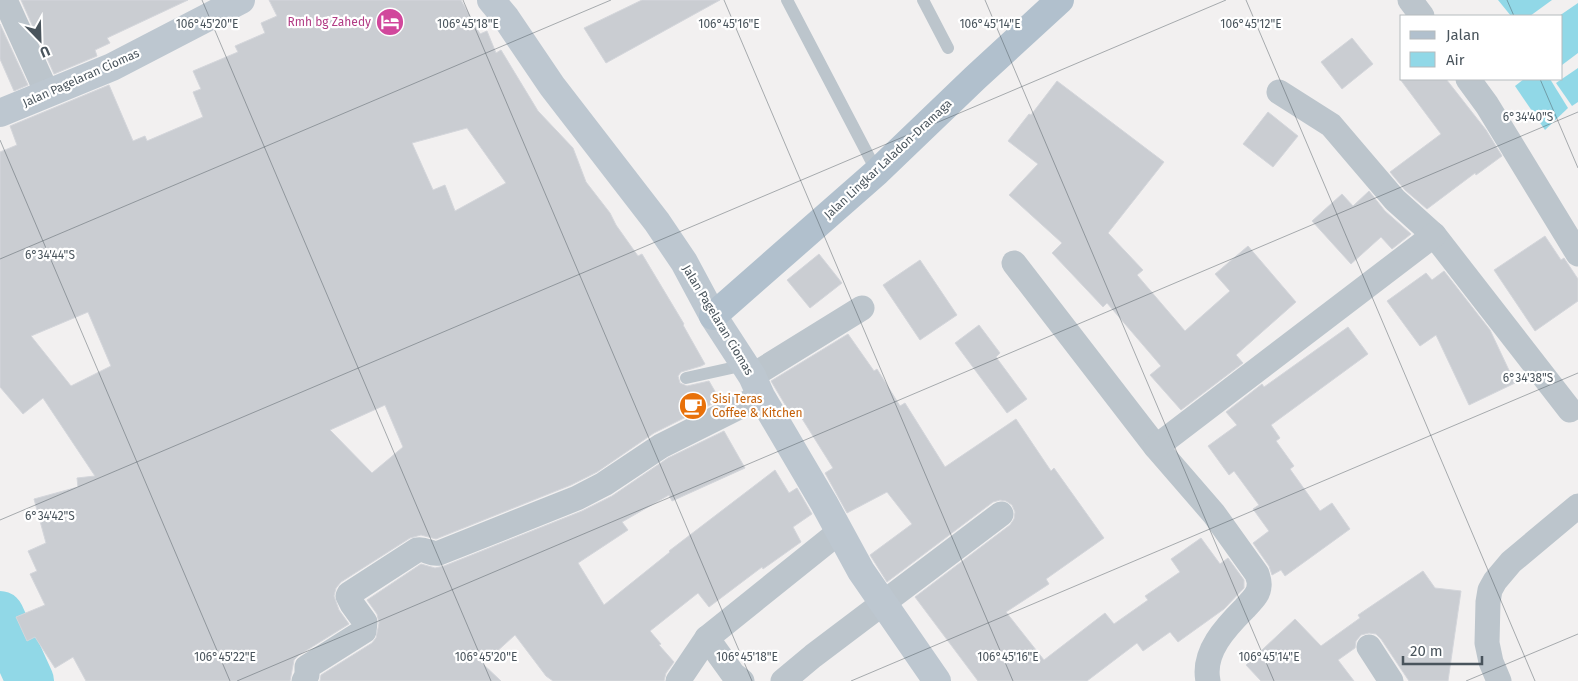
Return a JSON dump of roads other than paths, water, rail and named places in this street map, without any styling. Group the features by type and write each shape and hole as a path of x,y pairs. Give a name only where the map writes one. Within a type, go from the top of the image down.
{"main road":[{"name":"Jalan Pagelaran Ciomas","path":"0,113 112,67 241,0"},
{"name":"Jalan Pagelaran Ciomas","path":"491,0 506,18 552,86 657,222 684,262 713,316 753,379 861,571 938,681"},
{"name":"Jalan Lingkar Laladon-Dramaga","path":"713,316 877,172 1060,0"}],"street":[{"path":"5,0 47,93"},
{"path":"1410,0 1421,15"},
{"path":"1469,80 1487,105 1578,254"},
{"path":"1279,92 1331,125 1395,200 1434,234 1570,410"},
{"path":"1156,447 1434,234"},
{"path":"1014,263 1156,447 1214,514 1257,574 1260,586 1255,597 1224,629 1210,655 1206,671 1208,681"},
{"path":"304,681 307,675 306,667 364,631 365,622 348,596 392,565 421,549 434,554 439,553 577,498 604,484 753,379 862,308"},
{"path":"1499,681 1491,662 1487,643 1490,590 1501,572 1511,562 1578,506"},
{"path":"783,681 812,656 1001,514"},
{"path":"678,681 707,638 839,532"},
{"path":"707,638 733,674 742,681"},
{"path":"1369,648 1391,681"}],"lane":[{"path":"787,0 877,172"},
{"path":"923,0 948,48"},
{"path":"686,378 753,379"}],"water":[{"path":"1498,0 1552,0 1531,15 1510,15"},
{"path":"1578,3 1578,53 1563,64 1563,15 1560,15"},
{"path":"1578,68 1578,102 1572,106 1556,83"},
{"path":"1523,80 1551,80 1568,108 1545,130 1515,86"}],"waterway":[{"path":"0,615 30,681"}],"place":[{"name":"Rmh bg Zahedy","path":"390,22"},
{"name":"Sisi Teras Coffee & Kitchen","path":"693,406"}]}
